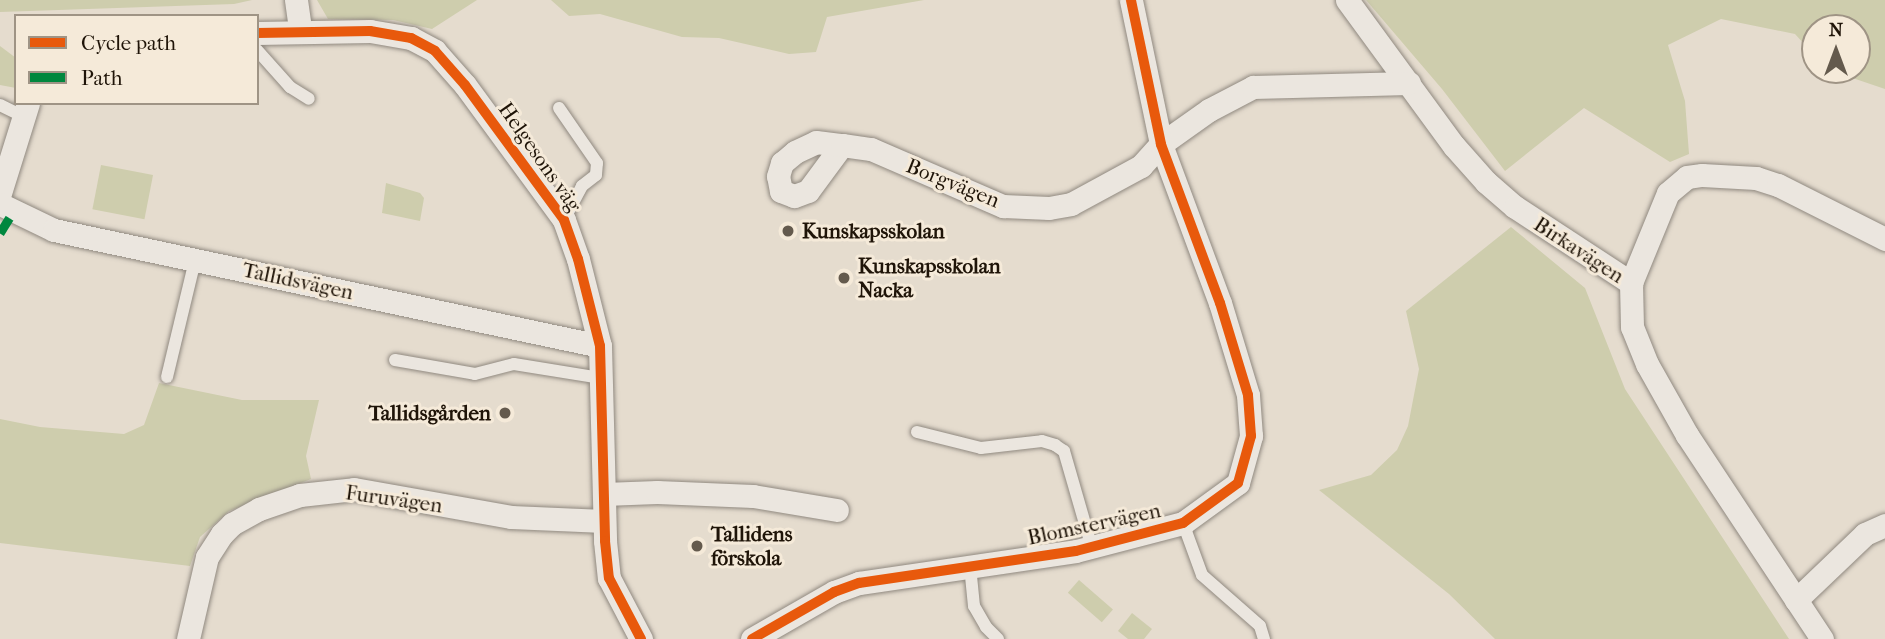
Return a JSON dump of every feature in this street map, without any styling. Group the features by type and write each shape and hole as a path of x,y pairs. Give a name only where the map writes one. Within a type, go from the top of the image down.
{"street":[{"path":"296,0 300,30"},
{"name":"Blomstervägen","path":"752,639 846,587 884,577 1092,548 1182,523 1238,483 1251,436 1248,395 1220,303 1161,144 1131,0"},
{"name":"Birkavägen","path":"1347,0 1454,146 1486,182 1515,207 1630,283 1632,327 1647,364 1687,435 1822,639"},
{"name":"Helgesons väg","path":"259,33 300,30 370,31 411,38 435,51 465,85 564,220 578,259 600,346 604,521 609,578 641,639"},
{"name":"Borgvägen","path":"842,145 871,149 1003,206 1048,208 1071,204 1141,166 1161,144 1209,110 1254,87 1409,83"},
{"path":"0,193 26,110"},
{"path":"1630,283 1668,193 1687,177 1702,175 1756,178 1778,185 1885,239"},
{"name":"Tallidsvägen","path":"0,204 54,230 600,346"},
{"name":"Furuvägen","path":"188,639 207,557 222,534 232,524 259,509 300,495 354,489 511,517 604,521"},
{"path":"604,494 657,492 752,496 837,510"},
{"path":"1796,600 1865,534 1885,525"}],"lane":[{"path":"259,52 290,87 309,99"},
{"path":"0,105 26,110"},
{"path":"559,108 597,163 596,175 582,186 564,220"},
{"path":"167,377 195,260"},
{"path":"395,360 475,374 514,364 600,378"},
{"path":"917,432 981,448 1042,441 1055,444 1063,451 1092,548"},
{"name":"Blomstervägen","path":"1182,523 1202,575 1254,620 1264,633 1265,639"},
{"path":"970,566 974,606 986,627 998,639"}],"green space":[{"path":"0,0 252,0 234,4 0,12"},
{"path":"317,0 477,0 432,29 393,20 328,19"},
{"path":"551,0 924,0 827,17 816,52 789,54 719,38 682,37 600,14 569,16"},
{"path":"1366,0 1885,0 1885,89 1870,84 1871,14 1801,14 1801,41 1795,34 1721,19 1668,45 1685,101 1689,154 1670,162 1584,108 1505,171 1442,89"},
{"path":"0,46 14,56 14,88 0,85"},
{"path":"101,165 153,175 144,219 92,209"},
{"path":"386,183 420,193 424,198 420,221 382,213"},
{"path":"1511,227 1585,288 1625,389 1789,639 1495,639 1449,594 1319,490 1371,475 1397,450 1408,426 1419,369 1406,311"},
{"path":"159,383 242,400 319,400 306,456 311,479 229,511 200,537 190,566 0,543 0,419 40,427 124,434 144,425"},
{"path":"1079,580 1113,610 1102,622 1068,593"},
{"path":"1132,613 1152,629 1144,639 1128,639 1118,631"}],"marked path":[{"path":"0,233 14,211"}],"cycle path":[{"path":"752,639 834,592 859,583 1076,551 1183,523 1238,483 1251,436 1248,395 1220,303 1161,144 1131,0"},
{"path":"259,33 370,31 411,38 435,51 465,85 564,220 578,259 600,346 605,541 609,578 641,639"}],"place":[{"name":"Kunskapsskolan","path":"788,231"},
{"name":"Kunskapsskolan Nacka","path":"844,278"},
{"name":"Tallidsgården","path":"505,413"},
{"name":"Tallidens förskola","path":"697,546"}]}
